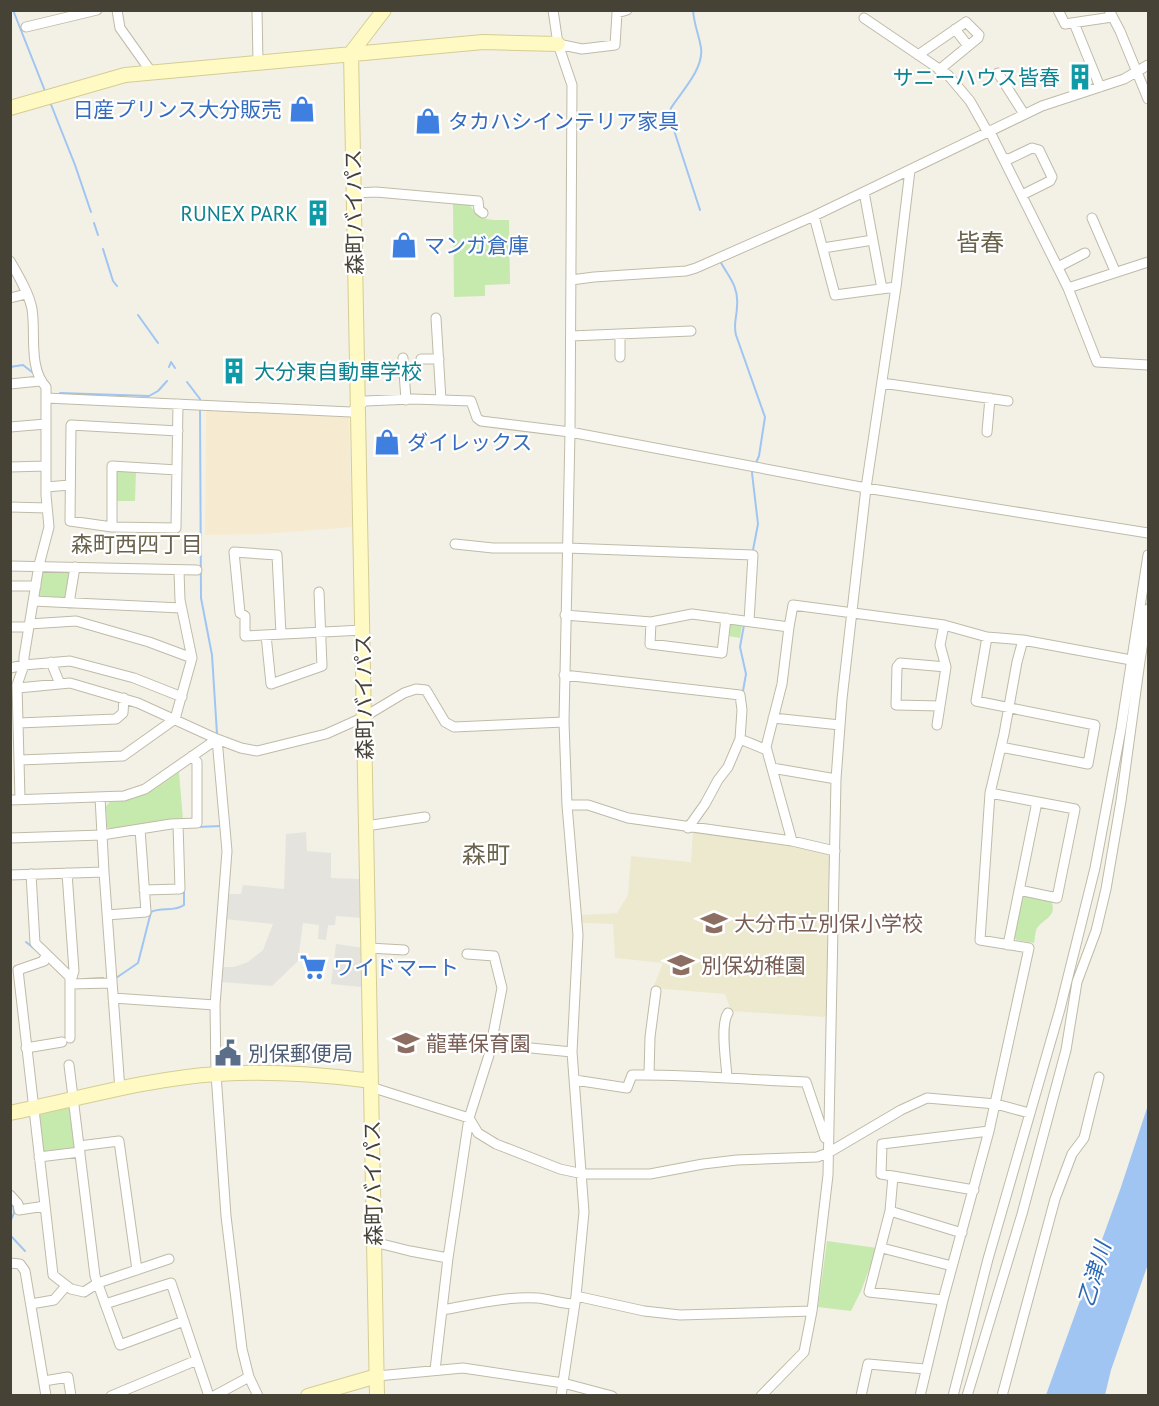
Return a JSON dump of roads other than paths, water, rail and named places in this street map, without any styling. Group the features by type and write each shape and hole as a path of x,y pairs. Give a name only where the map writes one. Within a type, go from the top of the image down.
{"main road":[{"path":"351,53 384,10"},
{"path":"10,108 114,78 152,73 483,42 558,44"},
{"name":"森町バイパス","path":"351,53 369,948 368,1083 378,1395"},
{"path":"10,1113 174,1079 216,1074 272,1071 368,1083"},
{"path":"308,1395 377,1376"}],"street":[{"path":"26,27 98,10"},
{"path":"117,10 120,28 152,73"},
{"path":"257,10 258,62"},
{"path":"553,10 558,44 572,84 570,432 564,722 567,805 578,935 572,1052 584,1212 575,1300 561,1395"},
{"path":"558,44 582,49 615,45 617,13 627,10"},
{"path":"1058,10 1065,24 1111,14 1149,99"},
{"path":"864,18 948,75 974,107 1003,158 1058,267 1097,362 1149,365"},
{"path":"918,55 966,22 978,38 939,70"},
{"path":"1074,23 1100,87"},
{"path":"955,29 968,46"},
{"path":"571,280 686,272 814,216 1024,114 1100,87 1149,65"},
{"path":"998,73 1024,114"},
{"path":"1003,158 1009,159 1032,148 1039,150 1052,177 1050,181 1022,195"},
{"path":"761,1395 804,1352 812,1311 828,1175 836,779 840,725 866,488 896,287 910,170"},
{"path":"354,193 376,192 478,201 478,210 483,213"},
{"path":"864,192 882,289"},
{"path":"814,216 835,295 896,287"},
{"path":"1092,218 1115,271"},
{"path":"823,248 873,240"},
{"path":"1058,267 1085,253"},
{"path":"1068,288 1115,271 1149,262"},
{"path":"11,265 32,305 36,367 40,381 46,387 46,487 49,527 39,565 24,664 18,688 20,760 15,800 124,796 141,791 217,739"},
{"path":"10,298 26,294"},
{"path":"436,318 441,400"},
{"path":"571,336 691,332"},
{"path":"620,334 620,357"},
{"path":"404,358 406,400"},
{"path":"421,359 439,358"},
{"path":"10,384 40,381"},
{"path":"882,383 1008,401"},
{"path":"46,398 351,412 364,401 471,401 477,418 482,420 570,432 866,488 1149,533"},
{"path":"987,432 990,398"},
{"path":"178,404 178,431 176,528 112,527 70,521 70,425 178,431"},
{"path":"10,427 46,424"},
{"path":"10,467 46,466"},
{"path":"112,527 112,466 177,470"},
{"path":"46,487 70,485"},
{"path":"10,507 47,508"},
{"path":"455,544 493,548 567,548 753,555 749,621"},
{"path":"281,634 278,555 234,552 240,613 244,616 245,636 363,630"},
{"path":"953,1395 1029,1113 1060,1009 1095,868 1119,741 1149,555"},
{"path":"10,566 197,570"},
{"path":"69,603 75,567"},
{"path":"20,760 123,756 175,719 192,658 181,608 178,571"},
{"path":"10,586 36,586"},
{"path":"266,635 271,684 322,666 319,592"},
{"path":"33,601 181,608"},
{"path":"792,841 766,747 782,684 793,605 944,625 987,637 1023,640 1131,660"},
{"path":"967,1395 1022,1214 1066,1050 1077,982 1096,932 1106,889 1118,823 1138,672 1149,609"},
{"path":"565,615 651,622 692,614 789,627"},
{"path":"651,622 650,644 722,652 726,618"},
{"path":"10,627 76,621 149,642 192,658"},
{"path":"937,724 946,667 940,645 944,625"},
{"path":"987,637 976,701 1009,706 1095,726 1088,764 1001,747"},
{"path":"920,1395 996,1104 1029,948 980,940 990,793 1023,640"},
{"path":"10,668 24,664 70,661 114,672 182,697"},
{"path":"51,662 60,684"},
{"path":"940,706 896,705 897,667 900,663 946,667"},
{"path":"564,675 740,695 742,710 740,739 728,767 688,828"},
{"path":"18,688 70,683 124,698 217,739 240,748 258,751 326,734 364,717 404,693 421,688 426,690 445,723 454,727 564,722"},
{"path":"19,723 116,719 123,713 124,698"},
{"path":"773,718 840,725"},
{"path":"217,739 227,851 215,1005 216,1074 227,1227 242,1349 249,1377 258,1395"},
{"path":"740,739 767,750"},
{"path":"10,838 102,835 198,823 197,762 192,756"},
{"path":"772,768 836,779"},
{"path":"990,793 1076,808 1057,898 1019,890"},
{"path":"100,797 106,915 120,1090"},
{"path":"1008,945 1037,802"},
{"path":"567,805 588,805 628,818 792,841 835,851"},
{"path":"366,826 425,817"},
{"path":"144,890 180,889 178,824"},
{"path":"106,915 146,912 140,829"},
{"path":"10,875 104,872"},
{"path":"67,873 74,971 70,984"},
{"path":"26,1048 66,1040 70,984 67,972 35,943 31,874"},
{"path":"369,948 404,950"},
{"path":"435,1370 448,1258 469,1118 491,1044 502,988 494,956 467,954"},
{"path":"45,959 18,970 53,1275 71,1289 84,1292 98,1283 170,1259"},
{"path":"70,984 111,983"},
{"path":"649,1074 650,1037 656,991"},
{"path":"10,998 21,997"},
{"path":"113,998 215,1005"},
{"path":"727,1077 725,1025 728,1013"},
{"path":"491,1044 572,1052"},
{"path":"69,1065 98,1283 120,1345 184,1321"},
{"path":"575,1080 627,1088 632,1075 649,1074 806,1082 828,1148"},
{"path":"1002,1395 1055,1199 1072,1154 1084,1138 1099,1077"},
{"path":"368,1083 377,1089 469,1118 478,1133 496,1144 560,1169 582,1174 650,1174 737,1160 817,1157 828,1148 927,1098 996,1104 1029,1113"},
{"path":"974,1190 881,1174 882,1143 989,1131"},
{"path":"39,1157 119,1141 137,1270"},
{"path":"893,1176 890,1211 869,1292 943,1300"},
{"path":"10,1196 18,1204 19,1210 45,1206"},
{"path":"890,1211 962,1233"},
{"path":"374,1242 448,1258"},
{"path":"882,1248 952,1266"},
{"path":"10,1263 20,1263 24,1268 46,1395"},
{"path":"105,1304 171,1283 209,1395"},
{"path":"31,1304 54,1300 66,1286"},
{"path":"442,1310 515,1299 537,1299 566,1304 575,1300 680,1315 812,1311"},
{"path":"111,1395 197,1360"},
{"path":"861,1395 868,1364 925,1369"},
{"path":"377,1376 463,1368 563,1383 612,1395"},
{"path":"44,1381 68,1377 71,1395"},
{"path":"214,1395 249,1377"}],"water":[{"name":"乙津川","path":"1148,1105 1148,1264 1111,1370 1105,1395 1046,1395 1121,1187"}],"waterway":[{"path":"13,10 45,91"},
{"path":"693,10 701,56 691,80 671,108 669,115 700,210"},
{"path":"50,102 91,212"},
{"path":"94,223 98,235"},
{"path":"103,249 113,281 117,286"},
{"path":"720,261 736,293 736,335 765,417 759,456 755,465"},
{"path":"138,315 158,343"},
{"path":"171,362 175,368"},
{"path":"169,367 171,362"},
{"path":"10,367 23,365 32,372"},
{"path":"60,393 149,396 158,391 167,381"},
{"path":"187,382 200,399 200,403"},
{"path":"200,408 201,598 212,655 217,734"},
{"path":"753,470 758,524 753,550"},
{"path":"743,691 746,674 740,647 744,625"},
{"path":"198,827 221,826"},
{"path":"116,978 138,963 151,912 184,905 184,890"},
{"path":"26,942 36,950"},
{"path":"85,979 103,978"},
{"path":"10,1222 14,1213 13,1204"},
{"path":"10,1235 25,1251"}],"place":[{"name":"サニーハウス皆春","path":"1080,77"},
{"name":"日産プリンス大分販売","path":"302,109"},
{"name":"タカハシインテリア家具","path":"428,121"},
{"name":"RUNEX PARK","path":"318,213"},
{"name":"マンガ倉庫","path":"404,245"},
{"name":"大分東自動車学校","path":"234,371"},
{"name":"ダイレックス","path":"387,442"},
{"name":"大分市立別保小学校","path":"714,923"},
{"name":"別保幼稚園","path":"681,965"},
{"name":"ワイドマート","path":"313,967"},
{"name":"龍華保育園","path":"406,1043"},
{"name":"別保郵便局","path":"228,1053"}],"district":[{"name":"皆春","path":"980,242"},
{"name":"森町西四丁目","path":"137,544"},
{"name":"森町","path":"486,854"}]}
